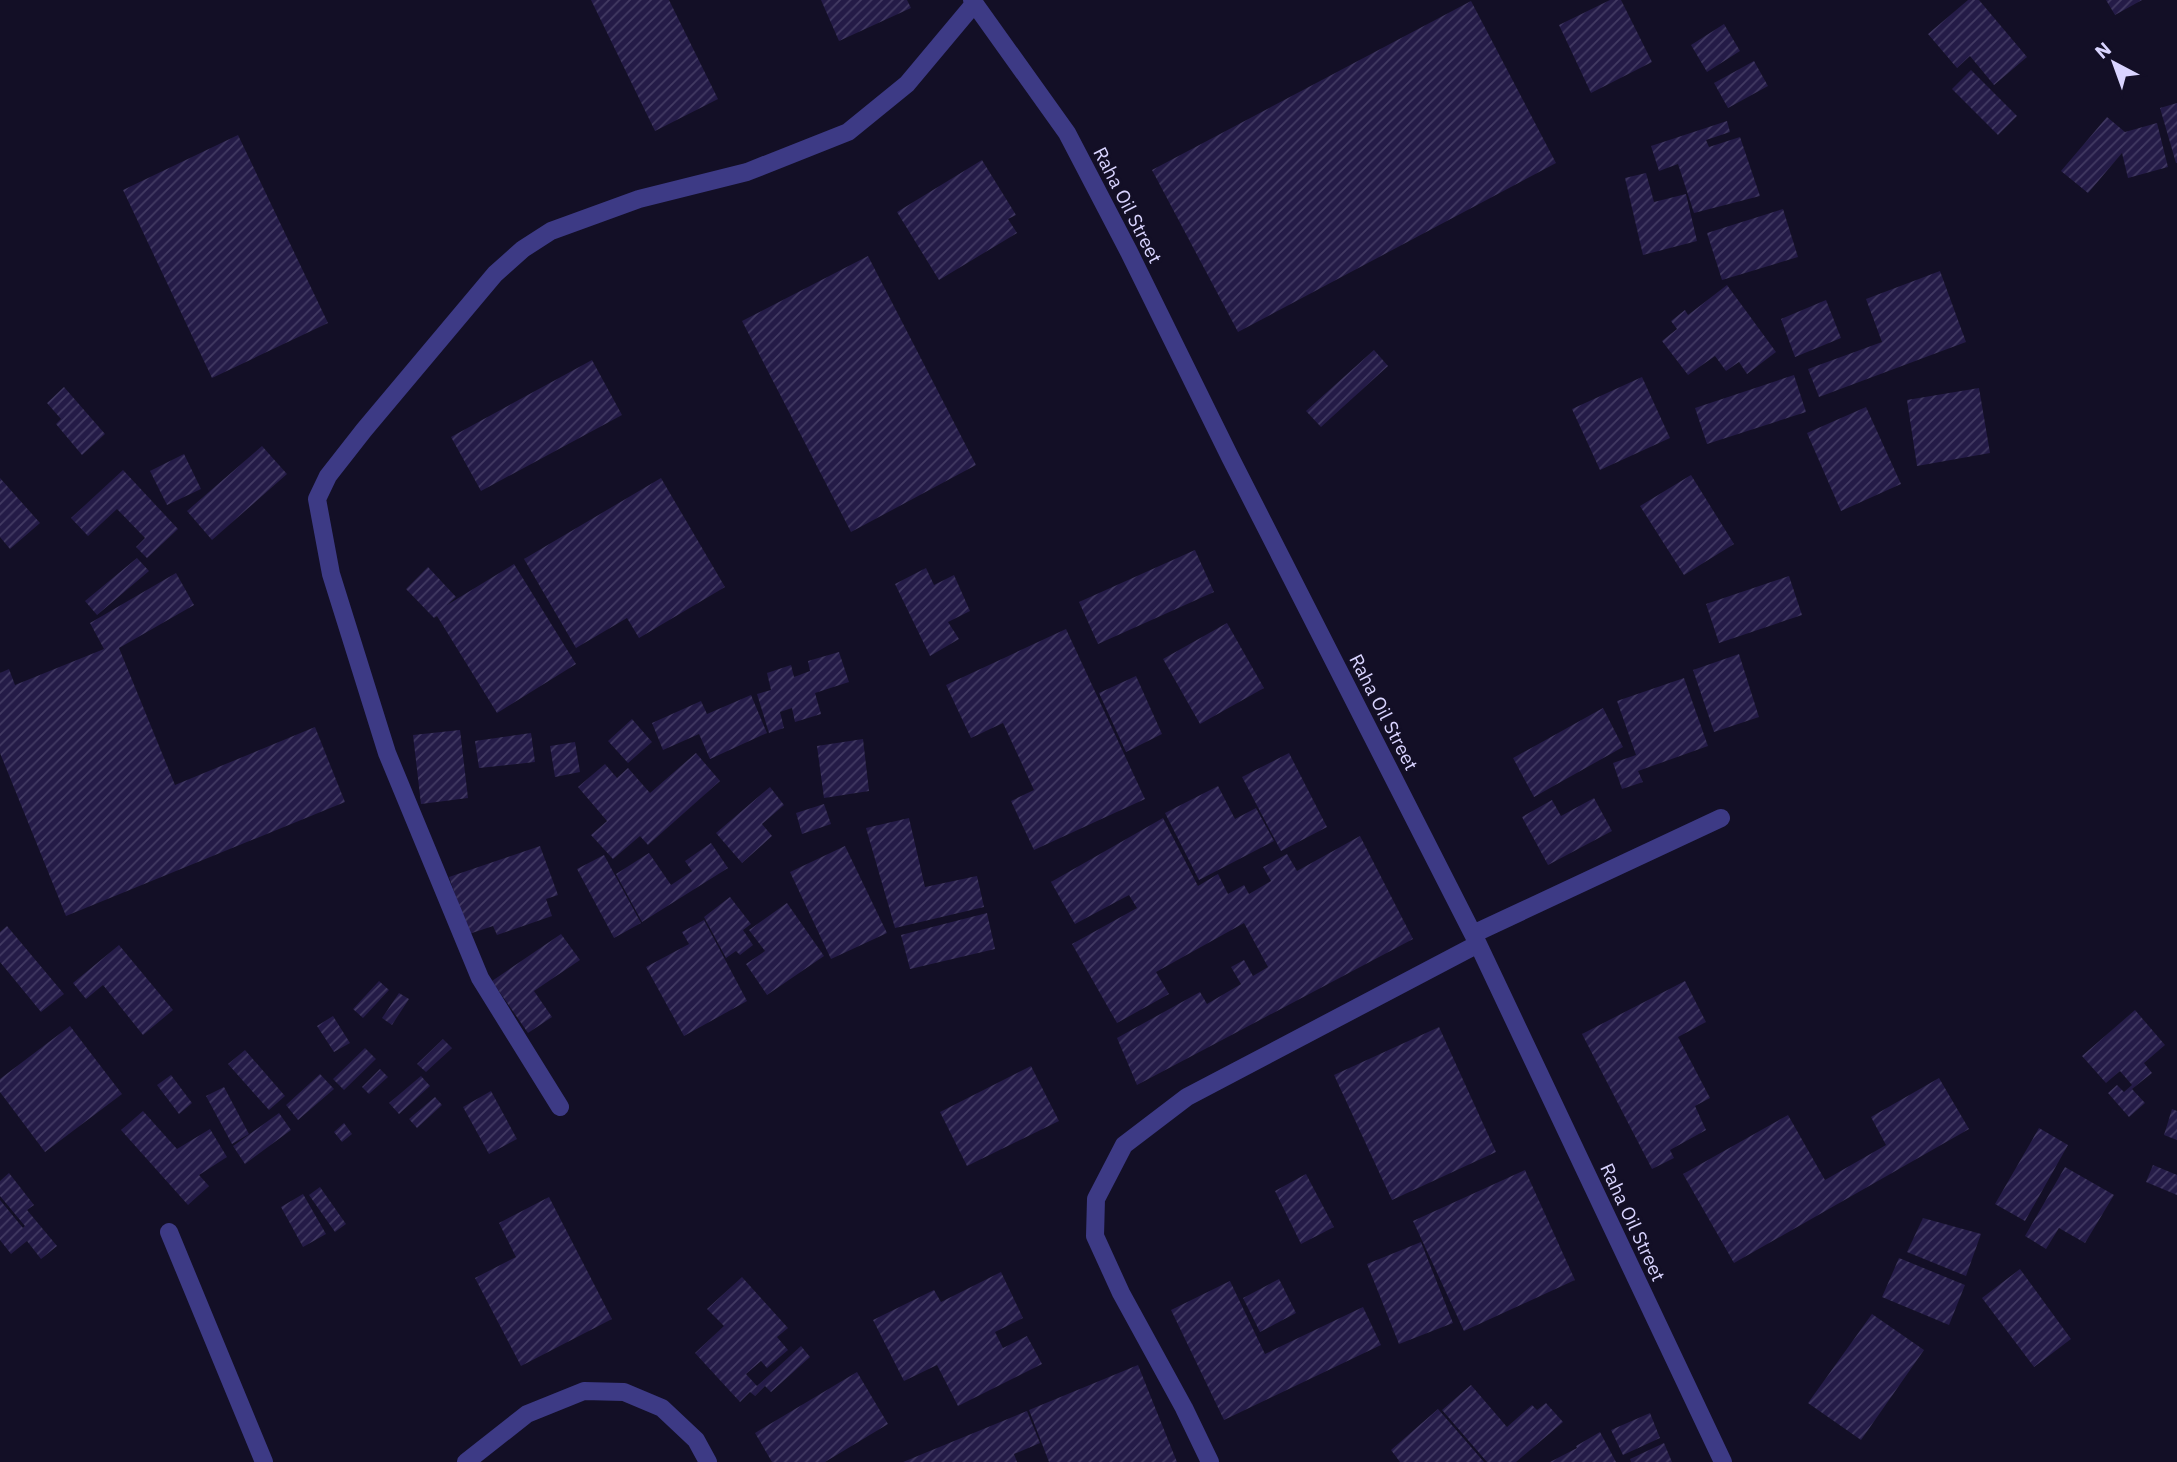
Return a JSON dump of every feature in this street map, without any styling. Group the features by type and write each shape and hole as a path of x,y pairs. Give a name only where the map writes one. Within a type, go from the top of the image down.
{"street":[{"name":"Raha Oil Street","path":"973,2 1067,133 1476,939 1723,1462"},
{"path":"560,1107 481,978 392,766 331,574 317,499 328,476 364,430 495,274 523,249 551,231 639,199 747,172 848,132 907,84 973,2"},
{"path":"1210,1462 1184,1408 1121,1293 1095,1236 1096,1199 1124,1145 1186,1097 1476,939 1721,818"},
{"path":"169,1232 264,1462"},
{"path":"466,1462 527,1414 584,1391 624,1392 663,1408 695,1440 708,1462"}],"building":[{"path":"591,0 669,0 718,99 655,131"},
{"path":"821,0 907,0 911,8 839,41"},
{"path":"1610,0 1621,0 1652,62 1591,93 1559,25"},
{"path":"1968,0 1979,0 2027,57 1994,85 1970,56 1957,68 1928,34"},
{"path":"2106,0 2142,0 2115,15"},
{"path":"1471,1 1556,163 1238,332 1152,170"},
{"path":"1724,24 1740,51 1707,72 1691,45"},
{"path":"1754,61 1768,86 1728,108 1714,83"},
{"path":"1971,70 2017,116 1998,135 1952,89"},
{"path":"2177,103 2177,163 2176,163 2160,108"},
{"path":"2107,117 2125,132 2157,123 2168,167 2128,178 2122,153 2088,193 2061,171"},
{"path":"1727,121 1730,132 1706,140 1709,147 1740,137 1760,196 1694,213 1678,164 1659,171 1651,146"},
{"path":"238,135 328,323 212,378 123,190"},
{"path":"982,160 1016,215 1008,219 1017,233 939,280 897,212"},
{"path":"1646,173 1654,202 1686,194 1697,241 1643,255 1625,178"},
{"path":"1783,209 1798,257 1722,280 1707,233"},
{"path":"868,256 976,465 851,532 742,321"},
{"path":"1940,271 1966,342 1819,397 1808,369 1882,342 1866,299"},
{"path":"1727,285 1776,352 1747,374 1739,362 1726,371 1715,356 1688,375 1662,341 1677,329 1671,321 1685,310 1688,315"},
{"path":"1826,300 1841,338 1795,357 1781,319"},
{"path":"1374,350 1388,366 1321,427 1306,411"},
{"path":"592,360 622,415 481,491 451,437"},
{"path":"1794,375 1806,412 1707,444 1695,408"},
{"path":"1642,377 1670,438 1600,470 1572,409"},
{"path":"64,387 105,434 82,455 56,424 61,419 47,403"},
{"path":"1979,388 1990,453 1917,466 1907,400"},
{"path":"1866,407 1901,484 1841,511 1807,433"},
{"path":"262,446 287,474 212,540 187,511"},
{"path":"184,454 201,489 167,505 150,471"},
{"path":"123,470 178,529 147,558 136,547 145,538 117,509 88,536 71,518"},
{"path":"1691,475 1734,544 1684,575 1640,506"},
{"path":"0,478 40,523 10,549 0,537"},
{"path":"661,478 725,587 639,638 627,618 576,648 524,559"},
{"path":"1195,550 1214,592 1098,644 1079,602"},
{"path":"137,558 149,571 97,615 85,601"},
{"path":"514,564 576,664 497,713 437,616 434,618 406,589 428,567 456,597 447,605"},
{"path":"926,568 934,585 954,575 970,611 948,622 959,639 930,656 895,584"},
{"path":"176,573 194,605 119,648 175,785 315,727 345,802 66,916 0,753 0,673 9,669 15,685 104,649 90,623"},
{"path":"1789,576 1802,615 1719,643 1706,604"},
{"path":"1227,623 1264,688 1200,724 1163,659"},
{"path":"1066,629 1145,799 1034,850 1011,801 1034,790 1003,723 971,738 946,685"},
{"path":"839,652 849,682 815,693 821,714 795,722 792,708 780,712 784,728 769,733 757,694 771,690 767,673 791,665 794,677 810,671 808,661"},
{"path":"1739,654 1759,717 1714,732 1693,670"},
{"path":"1136,676 1162,734 1126,752 1099,693"},
{"path":"1684,678 1708,746 1638,771 1643,782 1622,789 1613,763 1636,755 1617,701"},
{"path":"751,695 767,733 710,759 699,734 663,750 652,723 701,701 707,714"},
{"path":"1603,708 1623,747 1534,797 1513,758"},
{"path":"632,719 652,742 628,763 608,741"},
{"path":"460,730 468,798 421,804 413,735"},
{"path":"531,733 535,762 479,768 475,741"},
{"path":"863,739 869,791 824,798 817,746"},
{"path":"575,742 580,772 555,777 550,746"},
{"path":"696,753 720,781 648,845 640,836 613,859 591,835 607,821 578,787 605,764 617,778 628,768 650,793"},
{"path":"1289,753 1327,827 1281,851 1242,777"},
{"path":"1218,786 1235,819 1256,808 1274,841 1199,880 1165,813"},
{"path":"770,787 784,805 762,824 772,836 742,863 716,833"},
{"path":"1594,798 1612,831 1548,865 1522,817 1552,800 1561,816"},
{"path":"824,804 831,824 802,834 796,813"},
{"path":"909,818 925,887 977,876 984,907 895,928 866,828"},
{"path":"1163,818 1198,886 1218,874 1228,894 1244,885 1249,894 1271,881 1263,867 1287,854 1297,871 1360,836 1413,939 1137,1085 1117,1038 1200,992 1207,1004 1241,984 1231,967 1244,960 1253,976 1268,967 1244,923 1156,972 1169,994 1117,1023 1072,944 1137,908 1129,895 1075,924 1051,882"},
{"path":"711,843 728,868 642,922 616,874 649,853 671,885 692,871 685,861"},
{"path":"540,846 558,895 546,899 552,916 497,935 493,926 469,934 449,877"},
{"path":"845,846 887,933 831,959 790,872"},
{"path":"604,855 641,923 614,938 577,869"},
{"path":"730,897 751,924 743,930 753,945 740,955 736,951 726,958 704,917"},
{"path":"787,903 824,956 767,995 746,964 765,951 749,930"},
{"path":"987,913 995,949 910,969 901,935"},
{"path":"704,920 747,1001 684,1036 646,967 689,944 682,932"},
{"path":"7,926 64,994 41,1012 0,962 0,932"},
{"path":"561,934 580,960 534,991 552,1017 528,1033 492,981"},
{"path":"119,945 173,1010 143,1035 103,985 86,999 73,983"},
{"path":"379,981 389,990 363,1018 353,1009"},
{"path":"1685,981 1706,1022 1678,1037 1710,1098 1695,1106 1706,1130 1670,1150 1674,1158 1652,1169 1582,1034"},
{"path":"399,993 409,999 392,1025 382,1018"},
{"path":"2135,1010 2165,1045 2144,1063 2152,1073 2132,1089 2145,1103 2129,1117 2108,1093 2117,1085 2124,1092 2132,1085 2120,1071 2106,1083 2082,1056"},
{"path":"333,1016 350,1043 334,1052 317,1026"},
{"path":"70,1026 122,1094 45,1152 0,1092 0,1079"},
{"path":"1439,1027 1496,1152 1392,1200 1334,1075"},
{"path":"443,1039 452,1048 426,1072 417,1064"},
{"path":"365,1048 376,1059 344,1090 333,1079"},
{"path":"245,1050 285,1096 269,1110 228,1064"},
{"path":"1031,1066 1059,1121 967,1166 940,1112"},
{"path":"380,1069 388,1077 369,1094 362,1087"},
{"path":"320,1074 334,1089 298,1120 286,1105"},
{"path":"171,1075 192,1103 179,1114 157,1085"},
{"path":"421,1076 430,1086 399,1114 389,1103"},
{"path":"1939,1078 1969,1129 1734,1263 1683,1174 1788,1115 1825,1180 1886,1145 1871,1117"},
{"path":"224,1087 249,1134 232,1144 206,1096"},
{"path":"491,1091 517,1139 489,1154 463,1107"},
{"path":"435,1097 442,1105 417,1128 409,1119"},
{"path":"2172,1109 2177,1111 2177,1140 2164,1135"},
{"path":"143,1111 177,1149 210,1129 227,1157 199,1175 209,1186 188,1205 121,1130"},
{"path":"279,1113 291,1130 245,1164 233,1146"},
{"path":"344,1123 352,1134 342,1142 334,1132"},
{"path":"2039,1128 2068,1145 2025,1221 1995,1204"},
{"path":"2153,1165 2177,1175 2177,1195 2146,1182"},
{"path":"2065,1167 2114,1195 2085,1243 2059,1228 2046,1249 2025,1236"},
{"path":"1525,1170 1575,1280 1464,1331 1413,1221"},
{"path":"9,1173 34,1205 27,1210 57,1246 41,1259 27,1241 11,1254 0,1240 0,1200 23,1228 25,1226 0,1196 0,1181"},
{"path":"1306,1174 1334,1227 1301,1244 1275,1191"},
{"path":"320,1187 346,1224 335,1232 309,1195"},
{"path":"303,1194 326,1234 303,1247 281,1207"},
{"path":"549,1197 612,1319 521,1366 475,1278 516,1257 499,1223"},
{"path":"1923,1218 1981,1234 1966,1276 1907,1252"},
{"path":"1421,1242 1453,1323 1399,1344 1367,1264"},
{"path":"1899,1258 1965,1285 1949,1325 1882,1297"},
{"path":"2020,1269 2071,1339 2034,1367 1982,1298"},
{"path":"1001,1272 1023,1318 995,1332 1003,1348 1027,1336 1042,1364 958,1406 937,1365 904,1381 873,1320 934,1290 941,1302"},
{"path":"742,1277 788,1328 777,1337 788,1350 767,1368 761,1361 746,1374 757,1386 801,1346 810,1357 771,1392 765,1386 755,1396 750,1392 740,1402 695,1353 724,1326 707,1309"},
{"path":"1279,1279 1296,1313 1260,1332 1243,1298"},
{"path":"1230,1281 1265,1354 1363,1307 1381,1345 1224,1420 1171,1310"},
{"path":"1872,1314 1924,1350 1861,1440 1808,1403"},
{"path":"1138,1365 1177,1462 1049,1462 1029,1410"},
{"path":"857,1372 888,1424 825,1462 772,1462 755,1433"},
{"path":"1471,1385 1507,1427 1532,1405 1537,1410 1546,1403 1563,1422 1516,1462 1487,1462 1442,1410"},
{"path":"1438,1409 1484,1462 1400,1462 1391,1450"},
{"path":"1027,1411 1040,1443 1014,1454 1017,1462 903,1462"},
{"path":"1650,1413 1660,1438 1623,1455 1611,1430"},
{"path":"1600,1432 1616,1462 1550,1462 1577,1448 1576,1446"},
{"path":"1664,1443 1672,1462 1631,1462 1630,1459"}]}
